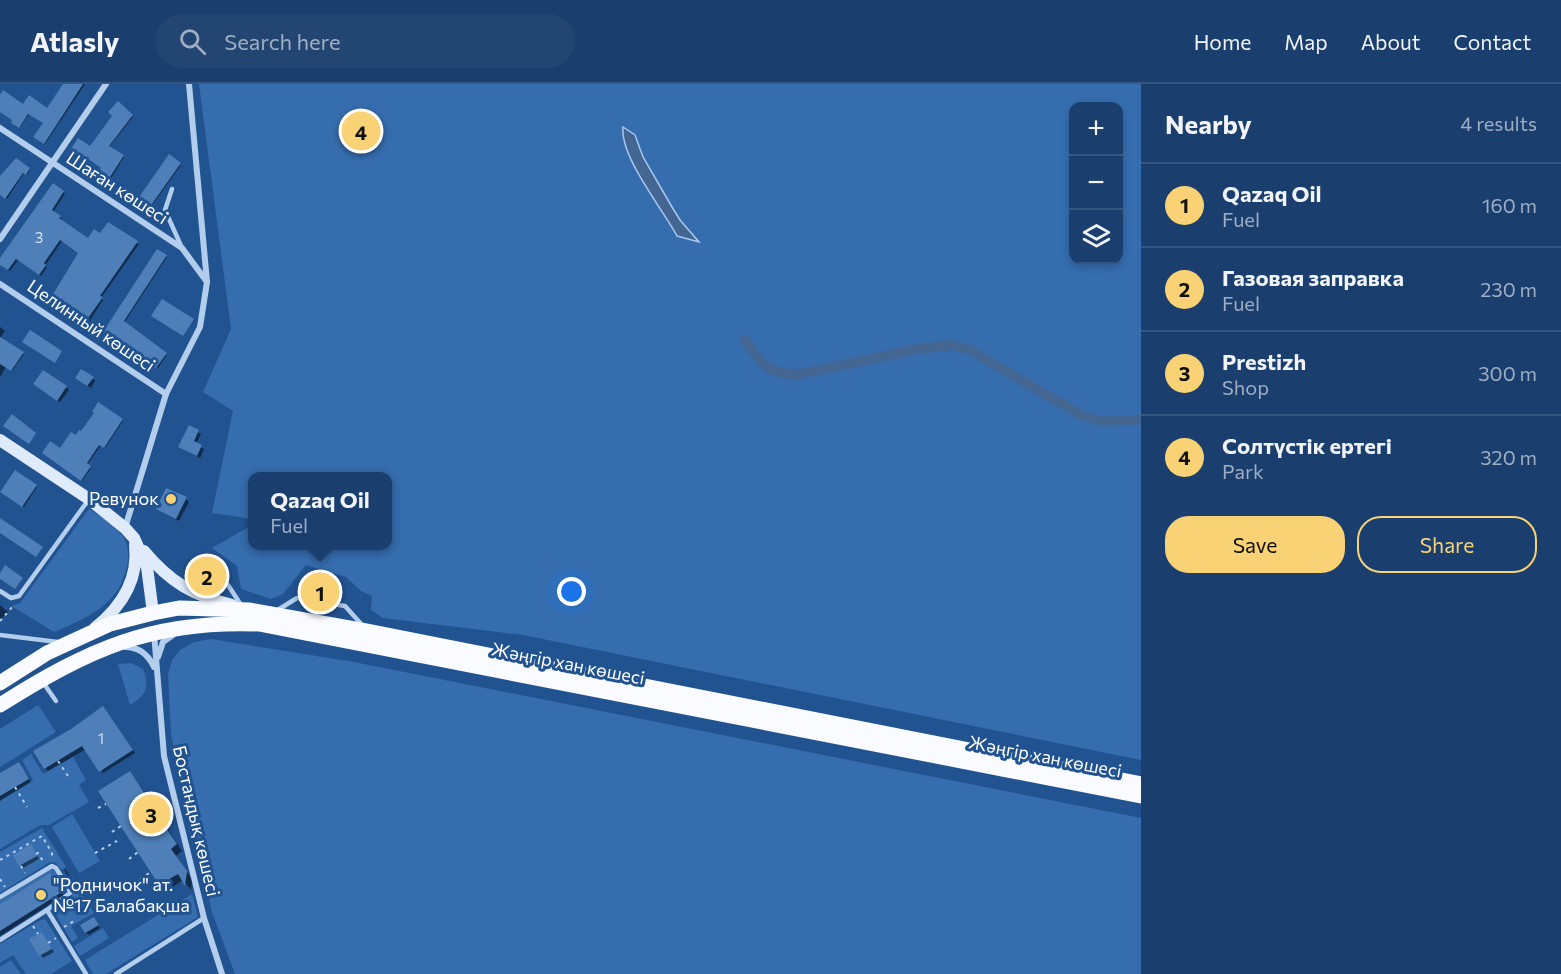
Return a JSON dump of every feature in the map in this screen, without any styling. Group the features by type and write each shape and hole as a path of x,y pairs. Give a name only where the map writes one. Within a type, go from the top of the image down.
{"main road":[{"path":"0,440 88,499 125,528 175,582 198,595 249,610"},
{"path":"134,538 147,567 154,632"},
{"path":"82,637 109,615 125,596 136,561 134,538"},
{"name":"Жәңгір хан көшесі","path":"0,683 47,653 118,622 179,608 249,610 1141,784"},
{"name":"Жәңгір хан көшесі","path":"0,705 41,679 95,651 154,632 200,624 259,624 1141,796"}],"street":[{"path":"0,239 106,84"},
{"path":"125,528 166,394 200,327 207,282 189,84"},
{"name":"Шаған көшесі","path":"0,128 182,248 207,282"},
{"name":"Целинный көшесі","path":"0,284 166,394"},
{"path":"156,673 158,652 163,642 174,634 200,624"},
{"path":"154,632 156,673"},
{"path":"95,651 117,646 131,647 143,652 152,662 156,673"},
{"name":"Бостандық көшесі","path":"156,673 164,756 204,918 222,974"}],"lane":[{"path":"172,189 165,210 182,248"},
{"path":"0,591 11,597 19,596 88,499"},
{"path":"198,595 208,595 217,583 224,582 237,601 249,610"},
{"path":"0,635 57,642 82,637"},
{"path":"41,679 56,700"},
{"path":"0,897 50,866 56,868 70,893 0,940"},
{"path":"47,910 86,974"},
{"path":"116,974 204,918"}],"path":[{"path":"0,621 19,596"},
{"path":"58,761 70,779"},
{"path":"15,788 27,807"},
{"path":"98,808 106,804"},
{"path":"112,832 121,826"},
{"path":"0,860 42,836 52,853 50,866"},
{"path":"95,853 117,841"},
{"path":"129,859 138,852"},
{"path":"36,854 38,853 50,866"},
{"path":"21,866 29,879"},
{"path":"140,879 151,872"},
{"path":"59,930 74,921 75,924"}],"shaded area":[{"path":"199,84 1141,84 1141,760 523,635 383,618 371,610 372,596 361,591 346,577 306,565 283,594 271,599 241,589 237,566 212,548 248,527 248,550 392,550 392,472 248,472 248,518 212,513 233,411 203,392 231,329"},
{"path":"623,127 635,135 643,157 672,207 699,242 677,236 643,182 628,153"},
{"path":"89,509 111,523 122,535 128,550 127,566 117,591 109,600 78,622 54,632 12,606 20,603"},
{"path":"211,639 354,662 1141,818 1141,974 235,974 212,912 171,735 168,674 172,660 180,650 194,642"},
{"path":"131,663 143,669 146,685 140,698 130,705 118,664"},
{"path":"38,705 56,732 0,767 0,729"},
{"path":"31,754 43,774 73,757 86,780 79,785 89,802 49,825 40,825 0,849 0,800 33,780 22,760"},
{"path":"72,814 100,861 79,873 52,827"},
{"path":"42,828 66,867 62,870 56,863 50,862 0,893 0,852"},
{"path":"51,869 55,871 65,886 64,891 50,873 0,904 0,899"},
{"path":"72,877 94,913 71,926 78,938 72,942 55,913 72,898 72,889 68,880"},
{"path":"192,894 198,917 106,974 93,974 85,960"},
{"path":"45,919 72,961 51,974 26,974 13,955 0,963 0,944"},
{"path":"103,928 109,938 80,956 74,946"},
{"path":"11,960 21,974 0,974 0,967"}],"building":[{"path":"63,84 83,84 44,144 33,137 43,123 28,114 19,128 0,112 0,95 3,90 23,104 29,95 47,108"},
{"path":"118,101 133,115 109,146 124,155 105,185 95,179 101,168 84,156 78,165 66,157 78,138 90,146 112,116 108,112"},
{"path":"169,154 181,163 147,211 135,203"},
{"path":"16,158 30,168 26,175 23,173 5,199 0,195 0,176"},
{"path":"53,183 64,191 52,210 61,216 59,218 88,238 94,229 100,233 108,222 138,241 100,296 103,297 86,321 52,296 78,253 60,240 44,263 46,265 39,275 16,259 8,270 0,265 0,258"},
{"path":"157,249 167,255 124,321 167,353 156,368 137,355 133,362 124,356 129,349 103,332"},
{"path":"162,299 194,319 183,336 151,316"},
{"path":"30,330 62,351 55,363 22,342"},
{"path":"0,337 24,352 11,371 0,364"},
{"path":"81,369 94,377 87,386 75,378"},
{"path":"43,370 67,386 57,401 33,384"},
{"path":"98,402 123,419 104,448 99,445 87,463 91,466 81,481 42,453 50,441 60,448 71,432 76,435 79,430 81,431 94,413 92,412"},
{"path":"12,414 36,433 29,444 3,426"},
{"path":"189,425 199,430 194,441 202,445 197,456 178,447"},
{"path":"15,470 37,485 22,507 0,492"},
{"path":"166,488 187,497 176,519 156,509"},
{"path":"0,518 43,547 36,557 0,533"},
{"path":"5,565 23,578 15,589 0,579 0,573"},
{"path":"317,576 331,579 328,591 332,592 331,599 307,595 310,584 315,585"},
{"path":"103,706 133,750 99,772 82,746 44,769 33,751 71,729"},
{"path":"19,762 29,779 0,796 0,773"},
{"path":"130,771 152,805 157,801 162,809 156,813 177,844 171,849 187,871 185,886 178,874 159,885 98,791"},
{"path":"31,844 37,856 19,866 13,855"},
{"path":"50,873 52,876 55,874 62,892 0,931 0,904"},
{"path":"94,917 99,925 85,933 80,925"},
{"path":"42,932 52,949 39,956 29,939"}],"waterway":[{"path":"745,340 765,365 777,372 796,375 917,349 952,345 970,350 1079,414 1109,421 1141,419"}],"place":[{"name":"Солтүстік ертегі","path":"361,131"},
{"name":"Ревунок","path":"171,499"},
{"name":"Газовая заправка","path":"207,576"},
{"name":"Qazaq Oil","path":"320,592"},
{"name":"Prestizh","path":"151,814"},
{"name":"\"Родничок\" ат. №17 Балабақша","path":"41,895"}]}
